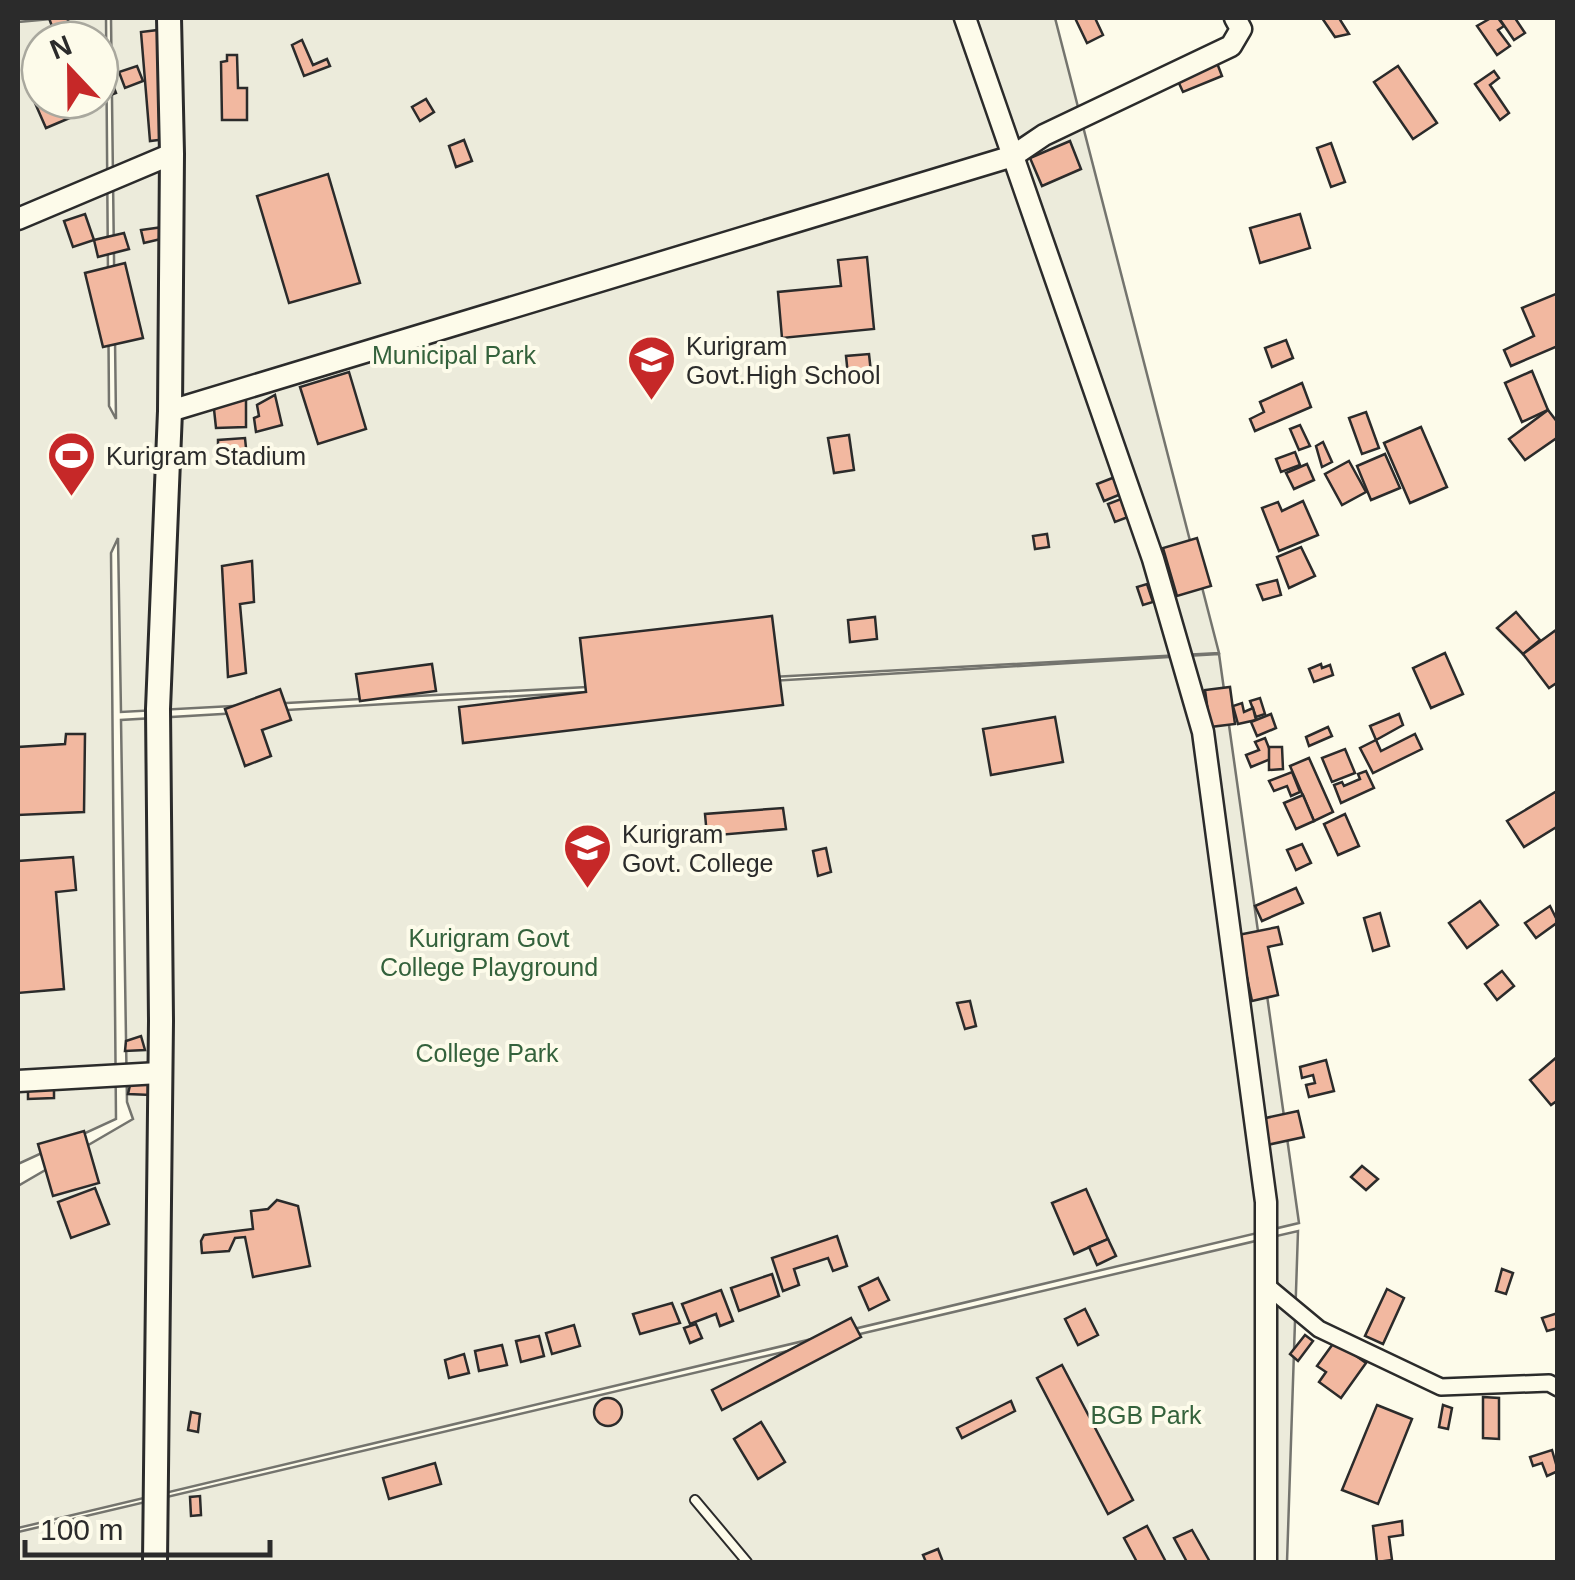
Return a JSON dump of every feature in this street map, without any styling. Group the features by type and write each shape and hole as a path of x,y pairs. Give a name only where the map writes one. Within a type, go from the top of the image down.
{"main road":[{"path":"155,1562 158,709 170,411 169,18"}],"street":[{"path":"966,18 1153,559 1203,732 1266,1202 1266,1562"},
{"path":"170,411 1012,156 1044,135 1232,46 1240,29 1235,18"},
{"path":"18,218 172,154"},
{"path":"18,1081 159,1073"},
{"path":"1266,1285 1319,1329 1441,1387 1549,1382 1558,1388"}],"lane":[{"path":"696,1500 746,1562"}],"green space":[{"name":"Municipal Park","path":"62,18 106,20 40,20"},
{"name":"Municipal Park","path":"111,18 1055,18 1219,653 121,712 118,538 111,553 116,1119 18,1164 18,22 20,120 107,120 109,406 116,419 112,120 120,120 120,20"},
{"name":"College Park","path":"1219,654 1299,1223 18,1528 18,1186 133,1119 127,1102 121,720"},
{"name":"BGB Park","path":"1298,1231 1287,1562 18,1562 18,1532"}],"building":[{"path":"1075,18 1095,18 1103,35 1087,43"},
{"path":"1322,18 1339,18 1349,34 1335,37"},
{"path":"1498,18 1504,26 1498,30 1510,46 1497,55 1477,26"},
{"path":"1499,18 1515,18 1525,33 1514,40"},
{"path":"158,30 167,139 150,141 141,32"},
{"path":"302,40 313,65 327,59 330,66 304,76 292,45"},
{"path":"227,55 237,55 238,88 247,88 247,120 222,120 221,62 227,61"},
{"path":"1217,63 1222,76 1183,92 1177,79"},
{"path":"137,66 143,81 125,88 120,72"},
{"path":"1398,66 1437,123 1413,139 1374,82"},
{"path":"1494,71 1499,78 1490,85 1509,113 1500,120 1475,84"},
{"path":"426,99 434,112 420,121 412,107"},
{"path":"42,120 65,120 46,128"},
{"path":"464,140 472,161 456,167 449,146"},
{"path":"1070,141 1081,169 1042,186 1030,158"},
{"path":"1331,143 1345,182 1331,187 1317,148"},
{"path":"328,174 360,283 289,303 257,196"},
{"path":"85,214 94,240 73,247 64,221"},
{"path":"1300,214 1310,248 1260,263 1250,228"},
{"path":"163,227 165,238 144,243 141,230"},
{"path":"124,233 129,249 98,257 94,240"},
{"path":"867,257 874,329 782,338 778,292 841,286 838,260"},
{"path":"125,263 143,338 103,347 85,273"},
{"path":"1558,293 1558,346 1511,366 1504,350 1534,336 1522,308"},
{"path":"1286,340 1293,358 1272,367 1265,348"},
{"path":"869,354 872,382 849,385 846,356"},
{"path":"1532,371 1548,410 1522,422 1505,383"},
{"path":"349,372 366,429 318,444 300,387"},
{"path":"1302,383 1311,407 1255,431 1250,419 1264,412 1260,402"},
{"path":"275,395 282,425 256,432 257,405"},
{"path":"246,397 246,427 216,428 213,400"},
{"path":"1548,410 1558,423 1558,437 1525,460 1509,439"},
{"path":"1366,412 1379,448 1362,454 1349,418"},
{"path":"1300,425 1310,446 1299,450 1290,429"},
{"path":"1421,427 1447,487 1410,503 1384,443"},
{"path":"849,435 854,470 834,473 828,438"},
{"path":"245,438 247,458 218,461 218,440"},
{"path":"1323,442 1332,462 1322,467 1316,446"},
{"path":"1295,452 1300,465 1281,472 1276,459"},
{"path":"1385,454 1400,488 1371,500 1357,466"},
{"path":"1349,461 1366,492 1342,505 1325,474"},
{"path":"1307,464 1314,480 1294,489 1286,473"},
{"path":"1115,477 1121,494 1104,501 1097,484"},
{"path":"1121,499 1128,517 1115,522 1108,504"},
{"path":"1303,501 1318,535 1279,551 1262,508 1278,502 1282,511"},
{"path":"1047,534 1049,547 1035,549 1033,536"},
{"path":"1197,538 1211,586 1177,596 1163,548"},
{"path":"1301,547 1315,576 1289,588 1277,557"},
{"path":"252,561 254,602 240,604 246,673 228,677 222,566"},
{"path":"1277,580 1281,595 1263,600 1257,585"},
{"path":"1147,584 1153,602 1143,605 1137,587"},
{"path":"1516,612 1540,640 1523,654 1497,628"},
{"path":"772,616 783,705 463,743 459,707 586,692 580,638"},
{"path":"875,617 877,639 850,642 848,620"},
{"path":"1556,630 1558,682 1549,688 1523,654"},
{"path":"1445,653 1463,694 1431,708 1413,668"},
{"path":"432,664 436,691 360,701 356,674"},
{"path":"1321,664 1322,668 1330,665 1333,675 1314,682 1309,669"},
{"path":"1230,687 1235,724 1210,727 1205,690"},
{"path":"280,689 291,720 262,730 271,756 245,766 225,709"},
{"path":"1260,698 1265,714 1256,717 1250,701"},
{"path":"1242,703 1244,712 1253,708 1256,720 1238,724 1233,706"},
{"path":"1271,714 1276,728 1257,736 1251,722"},
{"path":"1399,714 1403,725 1376,740 1370,726"},
{"path":"1055,717 1063,762 991,775 983,729"},
{"path":"1328,727 1332,736 1309,746 1306,737"},
{"path":"66,734 85,734 84,812 18,815 18,747 65,744"},
{"path":"1415,734 1422,749 1373,773 1360,748 1376,740 1381,751"},
{"path":"1265,738 1273,758 1251,767 1246,755 1259,750 1255,742"},
{"path":"1269,747 1282,747 1283,769 1269,770"},
{"path":"1345,749 1355,773 1332,782 1322,758"},
{"path":"1309,758 1333,812 1314,821 1290,766"},
{"path":"1366,771 1374,788 1341,803 1334,785 1342,782 1344,786 1360,779 1358,774"},
{"path":"1292,772 1300,792 1291,796 1287,786 1274,791 1269,781"},
{"path":"1557,791 1558,826 1524,847 1507,821"},
{"path":"1303,795 1314,821 1296,829 1284,803"},
{"path":"783,808 786,829 707,836 705,814"},
{"path":"1345,814 1359,846 1338,855 1324,824"},
{"path":"1302,844 1311,863 1296,870 1287,850"},
{"path":"826,848 831,872 818,876 813,851"},
{"path":"73,857 76,890 56,892 64,989 18,993 18,861"},
{"path":"1296,888 1303,903 1262,921 1255,906"},
{"path":"1480,901 1498,925 1467,948 1449,923"},
{"path":"1550,906 1558,922 1536,938 1525,923"},
{"path":"1380,913 1389,946 1373,951 1364,918"},
{"path":"1278,927 1282,944 1268,947 1278,995 1252,1001 1238,935"},
{"path":"1502,971 1514,986 1497,1000 1485,984"},
{"path":"970,1001 976,1026 965,1029 957,1003"},
{"path":"141,1036 145,1050 125,1051 126,1041"},
{"path":"1558,1056 1558,1100 1551,1105 1530,1080"},
{"path":"1326,1060 1334,1091 1309,1097 1306,1085 1315,1083 1313,1075 1302,1078 1300,1067"},
{"path":"153,1079 151,1095 128,1094 131,1081"},
{"path":"28,1086 54,1086 54,1098 28,1099"},
{"path":"1298,1111 1304,1137 1267,1145 1261,1119"},
{"path":"84,1131 99,1183 53,1196 38,1144"},
{"path":"1362,1166 1378,1179 1366,1190 1351,1177"},
{"path":"95,1188 109,1224 71,1238 58,1202"},
{"path":"1086,1189 1108,1239 1074,1254 1052,1203"},
{"path":"277,1200 298,1206 310,1266 253,1277 245,1237 235,1238 229,1251 202,1253 204,1235 253,1229 251,1211 268,1209"},
{"path":"837,1236 847,1266 833,1271 828,1258 794,1269 799,1285 783,1291 772,1258"},
{"path":"1108,1239 1116,1256 1097,1265 1089,1247"},
{"path":"1502,1269 1513,1273 1506,1294 1496,1291"},
{"path":"772,1274 779,1296 739,1311 731,1288"},
{"path":"878,1278 889,1300 869,1310 859,1287"},
{"path":"1387,1289 1404,1298 1383,1344 1365,1336"},
{"path":"721,1290 733,1321 720,1326 716,1314 690,1324 682,1304"},
{"path":"672,1303 680,1323 640,1334 633,1314"},
{"path":"1085,1309 1098,1335 1078,1345 1065,1319"},
{"path":"1558,1313 1558,1328 1547,1331 1542,1318"},
{"path":"851,1318 861,1337 722,1410 712,1390"},
{"path":"696,1324 702,1338 690,1343 684,1328"},
{"path":"574,1325 580,1346 552,1354 546,1333"},
{"path":"1305,1335 1313,1341 1298,1361 1290,1354"},
{"path":"539,1336 544,1356 521,1362 516,1341"},
{"path":"1335,1341 1366,1363 1341,1398 1319,1382 1326,1372 1317,1366"},
{"path":"502,1345 507,1365 479,1371 475,1351"},
{"path":"464,1354 469,1373 449,1378 445,1360"},
{"path":"1062,1365 1133,1500 1108,1514 1037,1378"},
{"path":"1483,1397 1499,1398 1499,1439 1483,1438"},
{"path":"608,1398 618,1402 622,1412 618,1422 608,1426 598,1422 594,1412 598,1402"},
{"path":"1011,1401 1015,1411 962,1438 957,1428"},
{"path":"1377,1405 1412,1419 1378,1504 1342,1490"},
{"path":"1443,1405 1452,1408 1448,1429 1439,1427"},
{"path":"191,1412 200,1414 198,1432 188,1430"},
{"path":"761,1422 785,1462 758,1479 734,1439"},
{"path":"1552,1450 1558,1471 1547,1476 1542,1463 1533,1466 1530,1457"},
{"path":"435,1463 441,1484 389,1499 383,1478"},
{"path":"200,1496 201,1515 191,1516 190,1497"},
{"path":"1402,1521 1403,1535 1389,1537 1392,1560 1377,1562 1373,1526"},
{"path":"1147,1526 1166,1562 1137,1562 1124,1538"},
{"path":"1192,1530 1210,1562 1187,1562 1174,1538"},
{"path":"938,1549 943,1562 926,1562 923,1555"}],"place":[{"name":"Kurigram Govt.High School","path":"651,402"},
{"name":"Kurigram Stadium","path":"71,498"},
{"name":"Kurigram Govt. College","path":"587,890"}],"park label":[{"name":"Kurigram Govt College Playground","path":"489,952"}]}
